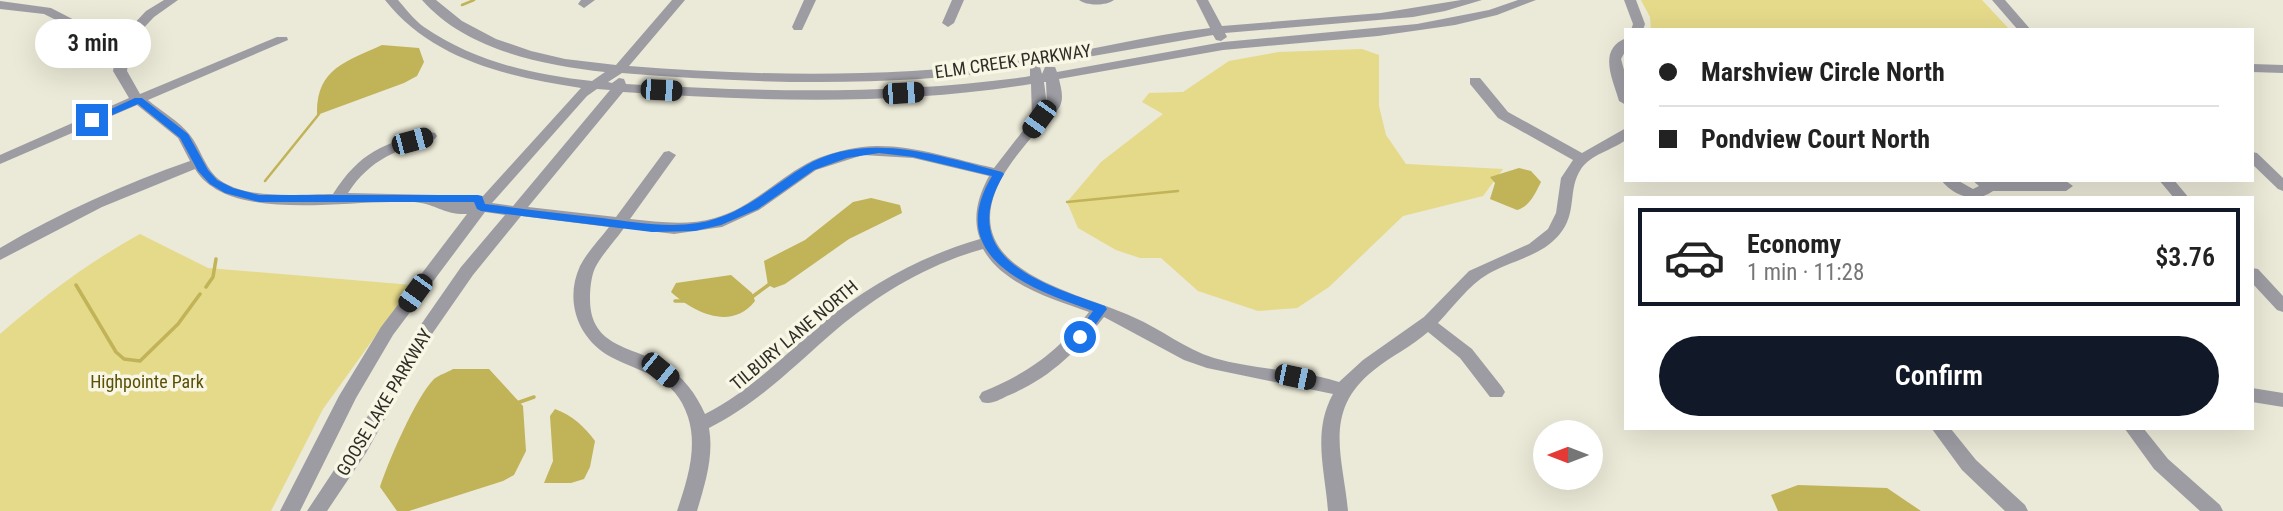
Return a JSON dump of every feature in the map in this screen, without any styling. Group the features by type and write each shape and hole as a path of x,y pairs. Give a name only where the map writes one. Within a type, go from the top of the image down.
{"street":[{"path":"172,0 150,14 124,47 120,71 124,83 139,100 184,136 198,163 213,182 249,196 271,200 379,197 427,199 436,205 468,211 481,207 674,229 717,223 754,207 811,167 863,151 913,153 998,174"},
{"name":"ELM CREEK PARKWAY","path":"391,0 433,39 465,54 541,77 619,88 831,96 929,92 1037,80 1225,46 1423,28 1481,17 1530,0"},
{"name":"ELM CREEK PARKWAY","path":"428,0 456,22 493,41 549,58 619,69 860,78 950,73 1033,63 1218,30 1393,16 1475,0"},
{"path":"619,88 619,69 679,0"},
{"path":"799,27 810,0"},
{"path":"948,23 958,0"},
{"path":"1085,0 1108,0"},
{"path":"1202,0 1225,46"},
{"path":"1630,0 1639,24 1638,28"},
{"path":"1998,0 2023,28"},
{"path":"0,5 47,11 84,30 134,32"},
{"path":"0,160 282,40"},
{"path":"1624,44 1615,53 1614,59 1624,94"},
{"path":"1048,60 1055,93 1053,106 1039,119 987,193 982,224 988,242 998,257 1012,271 1054,293 1129,321 1181,352 1210,364 1240,371 1295,377 1342,390"},
{"path":"1033,63 1037,80 1039,119"},
{"path":"2254,68 2283,69"},
{"name":"GOOSE LAKE PARKWAY","path":"290,511 327,432 387,331 430,271 481,207 592,85 619,69"},
{"path":"1475,81 1503,115 1582,159"},
{"name":"GOOSE LAKE PARKWAY","path":"317,511 359,448 426,330 467,271 619,88"},
{"path":"337,199 355,171 371,156 430,136"},
{"path":"1338,511 1330,428 1342,390 1363,368 1427,324 1466,281 1485,269 1526,253 1553,233 1564,218 1570,176 1582,159 1624,136"},
{"path":"669,155 588,266 581,287 580,303 584,320 603,345 660,370 688,397 700,424 702,458 699,477 687,511"},
{"path":"2254,158 2283,186"},
{"path":"0,255 89,206 198,163"},
{"path":"1950,182 1960,190 1972,194 1982,193 1984,183 2068,188"},
{"path":"2168,182 2180,196"},
{"name":"TILBURY LANE NORTH","path":"700,424 741,404 849,311 882,289 934,259 988,242"},
{"path":"2254,275 2283,306"},
{"path":"988,397 1044,371 1064,355 1101,309"},
{"path":"1427,324 1472,358 1496,392"},
{"path":"2254,395 2283,400"},
{"path":"1942,430 1969,465 2018,511"},
{"path":"2135,430 2161,464 2213,511"}],"green space":[{"path":"1641,0 1982,0 2008,28 1651,28 1650,17"},
{"path":"1362,49 1379,55 1379,106 1386,135 1406,164 1503,169 1483,196 1403,216 1329,287 1297,308 1258,311 1198,291 1161,258 1140,258 1116,250 1078,228 1067,202 1101,162 1163,114 1142,102 1149,93 1183,92 1229,61 1279,52"},
{"name":"Highpointe Park","path":"140,234 208,268 412,285 323,409 271,511 0,511 0,334 67,280"}],"shaded area":[{"path":"382,45 419,48 424,62 417,76 317,115 318,99 328,77 345,62"},
{"path":"1519,168 1531,171 1541,182 1529,203 1517,210 1490,199 1495,183 1490,177"},
{"path":"871,198 900,205 902,213 849,239 785,284 774,288 768,285 764,261 805,240 853,202"},
{"path":"731,275 752,293 755,301 746,310 735,315 713,316 680,300 671,292 676,283"},
{"path":"453,369 489,369 523,406 526,451 514,475 503,481 409,511 397,511 380,487 389,462 411,414 427,388 434,379"},
{"path":"555,409 578,422 595,441 590,467 584,479 571,483 544,483 553,461 550,416"},
{"path":"1798,485 1887,488 1921,511 1778,511 1771,495"}],"waterway":[{"path":"462,5 474,0"},
{"path":"265,181 319,114"},
{"path":"1067,202 1178,191"},
{"path":"206,287 213,277 216,259"},
{"path":"752,297 771,283"},
{"path":"76,285 116,352 124,359 140,361 178,324 200,294"},
{"path":"675,301 685,301"},
{"path":"517,403 534,397"}],"route":[{"path":"92,120 139,100 184,136 203,171 213,182 229,190 259,198 478,199 481,207 674,229 717,223 737,215 754,207 795,176 827,160 863,151 913,153 998,174 987,193 983,210 982,224 988,242 1012,271 1054,293 1101,309 1080,337"}]}
